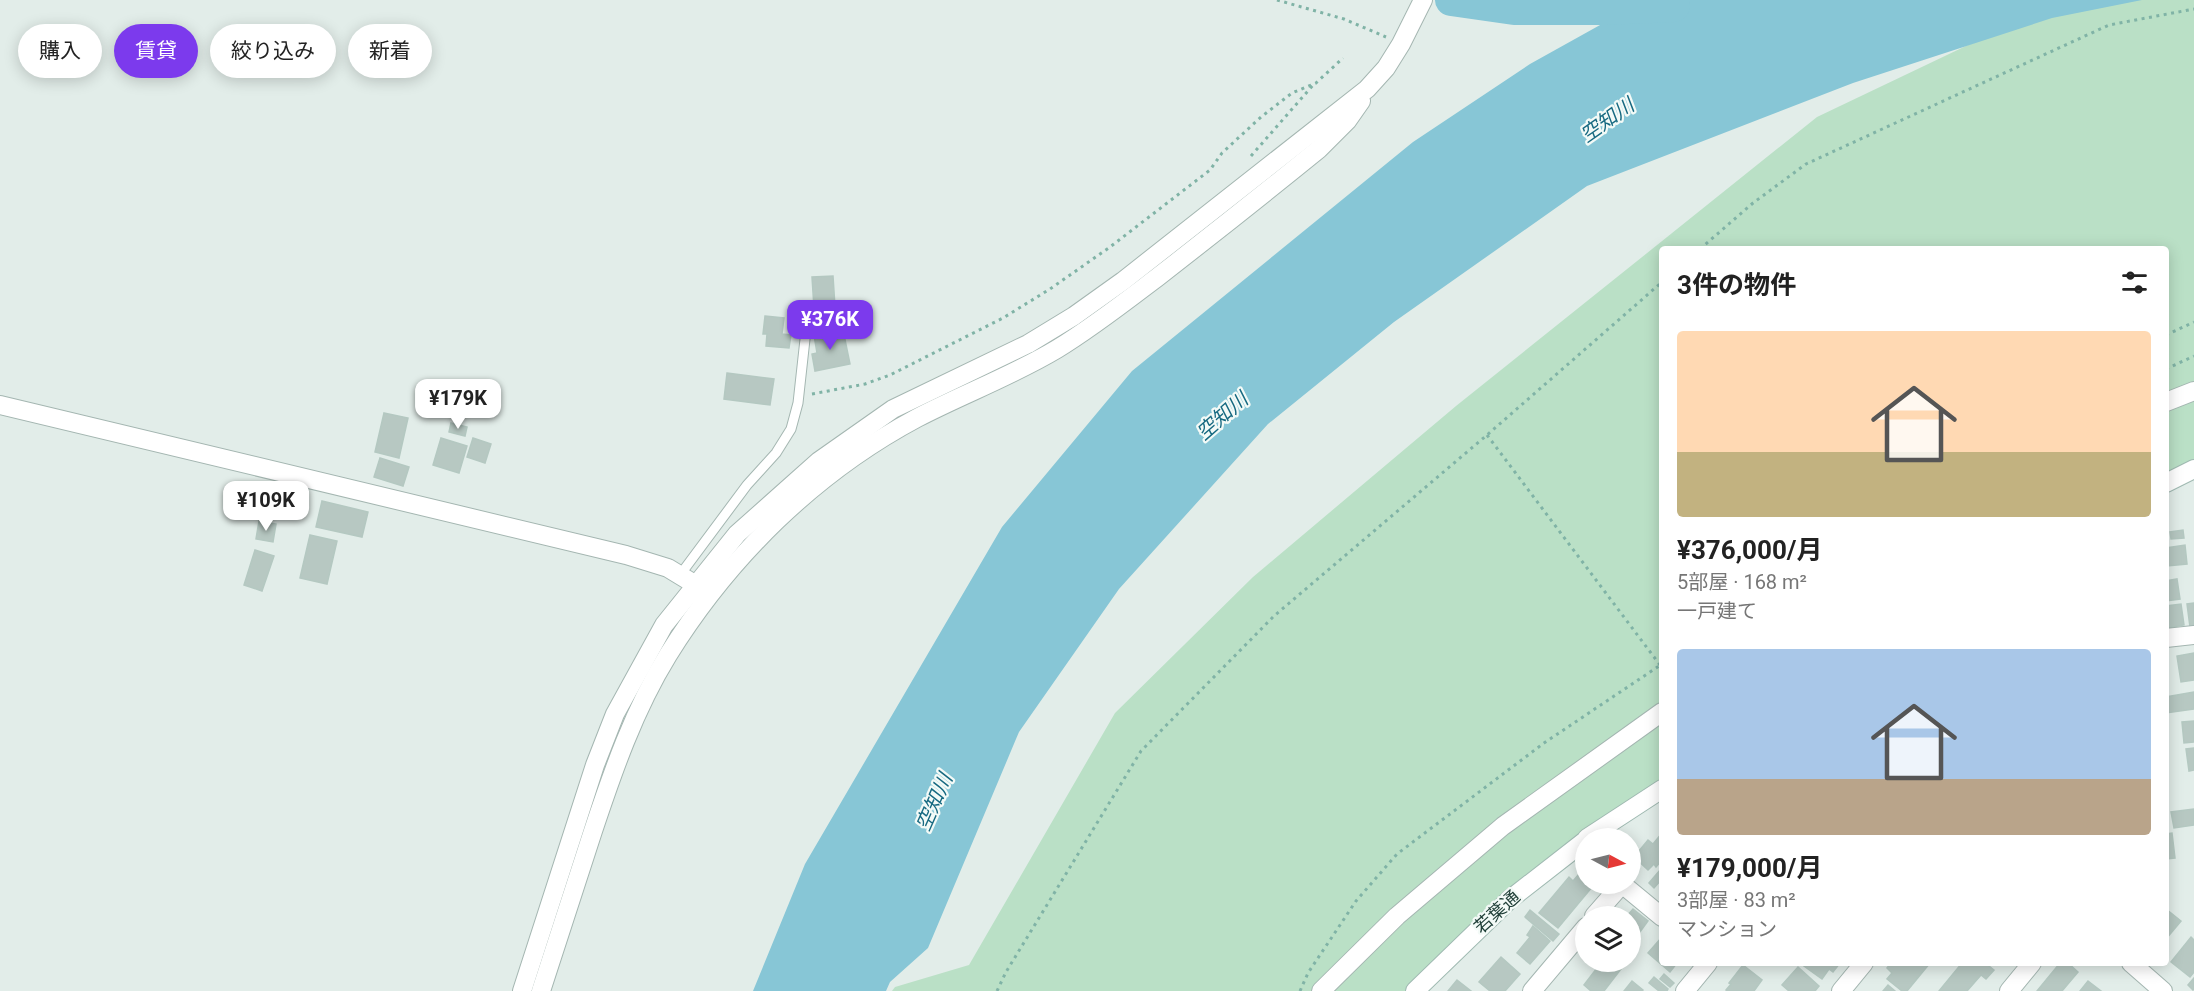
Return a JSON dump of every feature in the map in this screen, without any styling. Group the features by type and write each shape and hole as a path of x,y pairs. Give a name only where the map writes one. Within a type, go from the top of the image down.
{"street":[{"path":"522,991 595,765 615,714 664,625 737,534 827,454 893,409 1028,344 1074,316 1123,281 1367,89 1386,68 1423,0"},
{"path":"541,991 612,773 647,692 692,620 727,573 756,540 829,476 875,444 915,419 1056,350 1114,310 1319,150 1347,121 1367,89"},
{"path":"2169,401 2194,391"},
{"path":"0,405 626,555 668,568 696,585"},
{"path":"2169,482 2194,469"},
{"path":"2169,638 2194,635"},
{"path":"1321,991 1397,916 1503,826 1659,714"},
{"name":"若葉通","path":"1605,828 1659,791"},
{"name":"若葉通","path":"1415,991 1509,900 1575,850"},
{"path":"1603,906 1613,894"},
{"path":"1634,894 1659,915"},
{"path":"1532,991 1575,940"},
{"path":"1685,991 1706,966"},
{"path":"1841,991 1862,966"},
{"path":"2009,991 2030,966"},
{"path":"2134,966 2163,991"}],"lane":[{"path":"680,575 747,485 776,453 791,429 798,397 808,312"}],"path":[{"path":"1277,0 1344,19 1401,44"},
{"path":"1703,246 1753,203 1806,164 2109,26 2194,9"},
{"path":"1251,156 1316,83 1343,58"},
{"path":"798,397 865,384 890,375 1003,318 1050,289 1110,247 1210,170 1222,153 1261,117 1292,93 1316,83"},
{"path":"997,991 1006,972 1142,751 1274,616 1659,285"},
{"path":"2169,334 2194,322"},
{"path":"2169,368 2194,356"},
{"path":"1487,435 1659,661"},
{"path":"1300,991 1308,974 1356,901 1397,854 1544,743 1659,665"}],"green space":[{"path":"2068,0 2194,0 2194,469 2169,482 2169,246 1659,246 1659,791 1602,828 1575,828 1575,849 1415,991 892,991 895,987 969,965 1115,713 1253,577 1456,406 1817,117 2052,5"}],"water":[{"name":"空知川","path":"1645,0 2142,0 2052,18 1853,83 1587,186 1394,322 1268,424 1119,589 1019,732 928,948 890,982 886,991 753,991 805,864 1002,527 1132,371 1413,142 1530,64"}],"building":[{"path":"833,276 835,307 814,308 812,277"},
{"path":"765,316 784,318 782,334 791,335 789,348 766,346 767,334 763,334"},
{"path":"843,330 850,364 815,371 812,354 817,353 814,335"},
{"path":"727,373 774,379 770,405 724,399"},
{"path":"384,413 408,418 399,458 375,452"},
{"path":"451,423 467,427 465,436 449,432"},
{"path":"441,438 467,446 459,473 433,465"},
{"path":"473,438 491,444 485,463 467,457"},
{"path":"380,458 409,467 403,486 374,477"},
{"path":"322,501 368,512 362,537 316,527"},
{"path":"259,521 276,524 273,542 256,539"},
{"path":"2183,530 2184,538 2171,539 2170,532"},
{"path":"310,535 337,541 327,584 300,578"},
{"path":"2185,545 2187,564 2169,566 2169,548"},
{"path":"255,550 274,556 262,591 244,585"},
{"path":"2177,579 2180,599 2169,601 2169,580"},
{"path":"2194,603 2194,626 2190,627 2187,604"},
{"path":"2181,604 2184,625 2169,628 2169,606"},
{"path":"2194,653 2194,680 2181,682 2177,656"},
{"path":"2194,692 2194,709 2169,713 2169,696"},
{"path":"2194,721 2194,742 2184,743 2182,722"},
{"path":"2194,748 2194,770 2189,771 2186,749"},
{"path":"2194,809 2194,825 2174,828 2171,812"},
{"path":"2172,833 2175,858 2169,859 2169,834"},
{"path":"1659,837 1659,864 1656,867 1654,864 1648,870 1641,864 1641,848 1648,840 1653,844"},
{"path":"1659,871 1659,882 1654,888 1649,883"},
{"path":"1569,877 1573,881 1575,879 1575,894 1586,894 1558,928 1539,913"},
{"path":"1530,910 1559,934 1553,941 1525,917"},
{"path":"2169,911 2181,921 2169,935"},
{"path":"1641,915 1648,921 1641,931"},
{"path":"1533,926 1550,941 1530,964 1517,953 1530,937 1527,935"},
{"path":"2191,937 2194,940 2194,972 2190,977 2171,962"},
{"path":"1659,940 1659,962 1648,953"},
{"path":"1501,957 1520,974 1505,991 1490,991 1479,982"},
{"path":"1663,966 1675,966 1670,972"},
{"path":"1742,966 1762,980 1754,991 1728,991 1726,990 1731,984 1729,983"},
{"path":"1804,966 1838,966 1833,972 1829,969 1822,979"},
{"path":"1889,966 1928,966 1907,991 1902,991 1887,979 1892,973 1887,968"},
{"path":"1960,966 1989,966 1994,970 1986,979 1981,975 1967,991 1939,991"},
{"path":"2058,966 2071,966 2078,972 2062,991 2037,991"},
{"path":"1798,967 1819,986 1815,991 1789,991 1782,985"},
{"path":"1594,972 1619,972 1604,991 1591,991 1584,985"},
{"path":"1664,974 1674,983 1670,987 1660,979"},
{"path":"1654,977 1668,989 1667,991 1659,991 1649,983"},
{"path":"2194,978 2194,989 2193,990 2188,985"},
{"path":"1457,980 1471,991 1448,991"},
{"path":"1632,981 1643,990 1624,991"},
{"path":"2088,981 2101,991 2080,991"},
{"path":"1888,985 1895,991 1883,991"}],"waterway":[{"path":"1451,0 1514,9 1674,6"}]}
